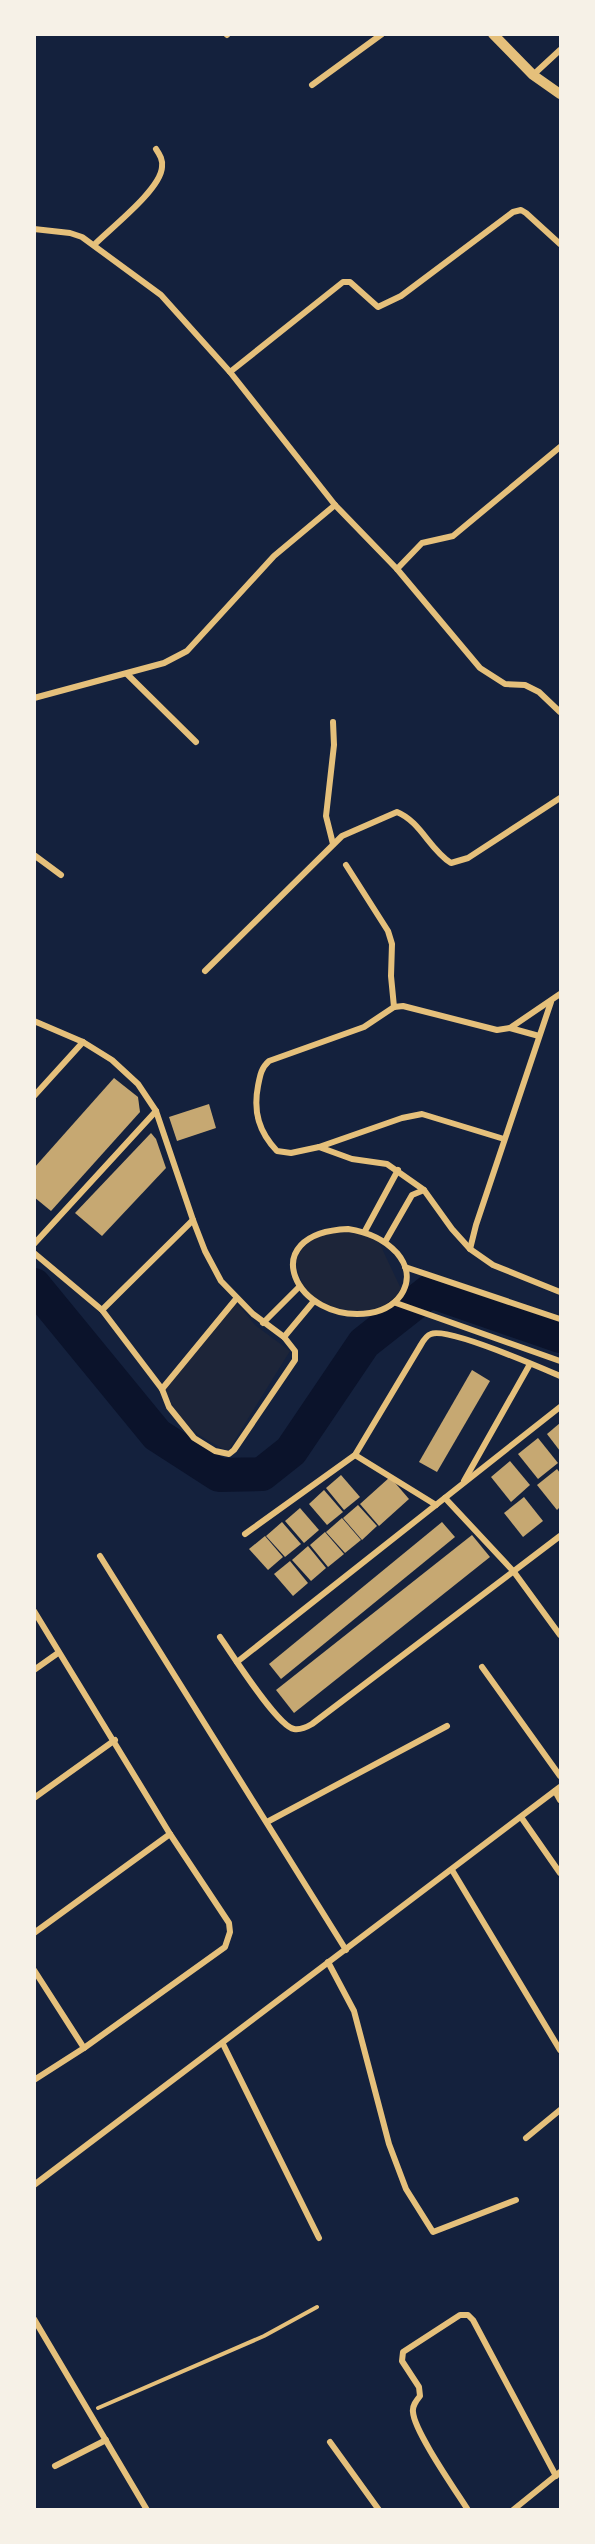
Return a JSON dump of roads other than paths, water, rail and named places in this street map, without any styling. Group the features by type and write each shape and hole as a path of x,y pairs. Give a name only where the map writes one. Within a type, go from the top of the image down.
{"street":[{"path":"312,85 382,34"},
{"path":"493,34 533,75 561,94"},
{"path":"533,75 561,50"},
{"path":"95,244 156,184 162,169 161,157 156,149"},
{"path":"230,372 343,282 350,282 378,307 387,305 513,212 520,210 526,213 561,244"},
{"path":"34,229 70,233 95,244 160,295 230,372 334,505 397,569 480,668 505,684 525,685 539,692 561,712"},
{"path":"397,569 422,543 453,536 561,447"},
{"path":"34,698 164,663 186,651 274,556 334,505"},
{"path":"127,674 196,742"},
{"path":"333,722 326,816 333,844"},
{"path":"205,971 342,836 397,812 409,817 441,857 451,863 468,858 561,798"},
{"path":"34,855 62,875"},
{"path":"346,865 388,931 392,944 391,976 394,1007"},
{"path":"510,1028 561,994"},
{"path":"470,1249 504,1139 551,1001"},
{"path":"504,1139 422,1114 402,1118 319,1148 291,1153 277,1151 267,1141 256,1118 255,1099 263,1067 276,1058 363,1027 394,1007 415,1007 485,1028 510,1028 539,1036"},
{"path":"34,1021 83,1042 112,1060 138,1084 156,1111 193,1221 205,1251 221,1281 236,1299 263,1323 284,1337 295,1351 296,1360 234,1450 229,1454 216,1451 194,1438 169,1407 162,1389 102,1310 34,1253"},
{"path":"34,1096 83,1042"},
{"path":"34,1244 156,1111"},
{"path":"319,1148 352,1159 387,1164 398,1170 424,1190 452,1229 470,1249 493,1265 560,1291"},
{"path":"365,1232 398,1170"},
{"path":"385,1242 412,1195 424,1190"},
{"path":"102,1310 193,1221"},
{"path":"331,1230 365,1232 385,1242 398,1254 405,1268 405,1287 396,1303 379,1312 345,1313 314,1301 299,1287 293,1271 294,1259 305,1241 315,1234 331,1230"},
{"path":"405,1268 561,1320"},
{"path":"263,1323 299,1287"},
{"path":"162,1389 236,1299"},
{"path":"284,1337 314,1301"},
{"path":"396,1303 436,1315 561,1361"},
{"path":"245,1534 354,1455 418,1348 432,1333 455,1335 561,1376"},
{"path":"463,1484 530,1364"},
{"path":"237,1662 561,1407"},
{"path":"354,1455 436,1505"},
{"path":"445,1498 514,1572 561,1635"},
{"path":"220,1637 278,1719 294,1729 303,1728 312,1724 561,1536"},
{"path":"100,1556 346,1950"},
{"path":"34,1611 58,1653 115,1740 170,1834 229,1923 230,1932 225,1947 84,2048 34,2080"},
{"path":"34,1670 58,1653"},
{"path":"482,1667 561,1776"},
{"path":"267,1822 447,1726"},
{"path":"34,1798 115,1740"},
{"path":"34,2185 558,1789 561,1800"},
{"path":"521,1817 561,1873"},
{"path":"34,1933 170,1834"},
{"path":"452,1870 561,2050"},
{"path":"328,1962 354,2011 389,2144 399,2172 406,2189 433,2232 516,2200"},
{"path":"34,1970 84,2048"},
{"path":"223,2044 319,2238"},
{"path":"526,2138 561,2110"},
{"path":"468,2510 425,2439 413,2414 414,2405 420,2396 419,2387 402,2361 403,2352 460,2315 468,2315 473,2320 558,2474 513,2510"},
{"path":"34,2319 147,2510"},
{"path":"55,2466 106,2440"},
{"path":"330,2442 379,2510"}],"waterway":[{"path":"34,1285 157,1435 219,1475 262,1474 291,1451 364,1343 430,1291 560,1336"}]}
